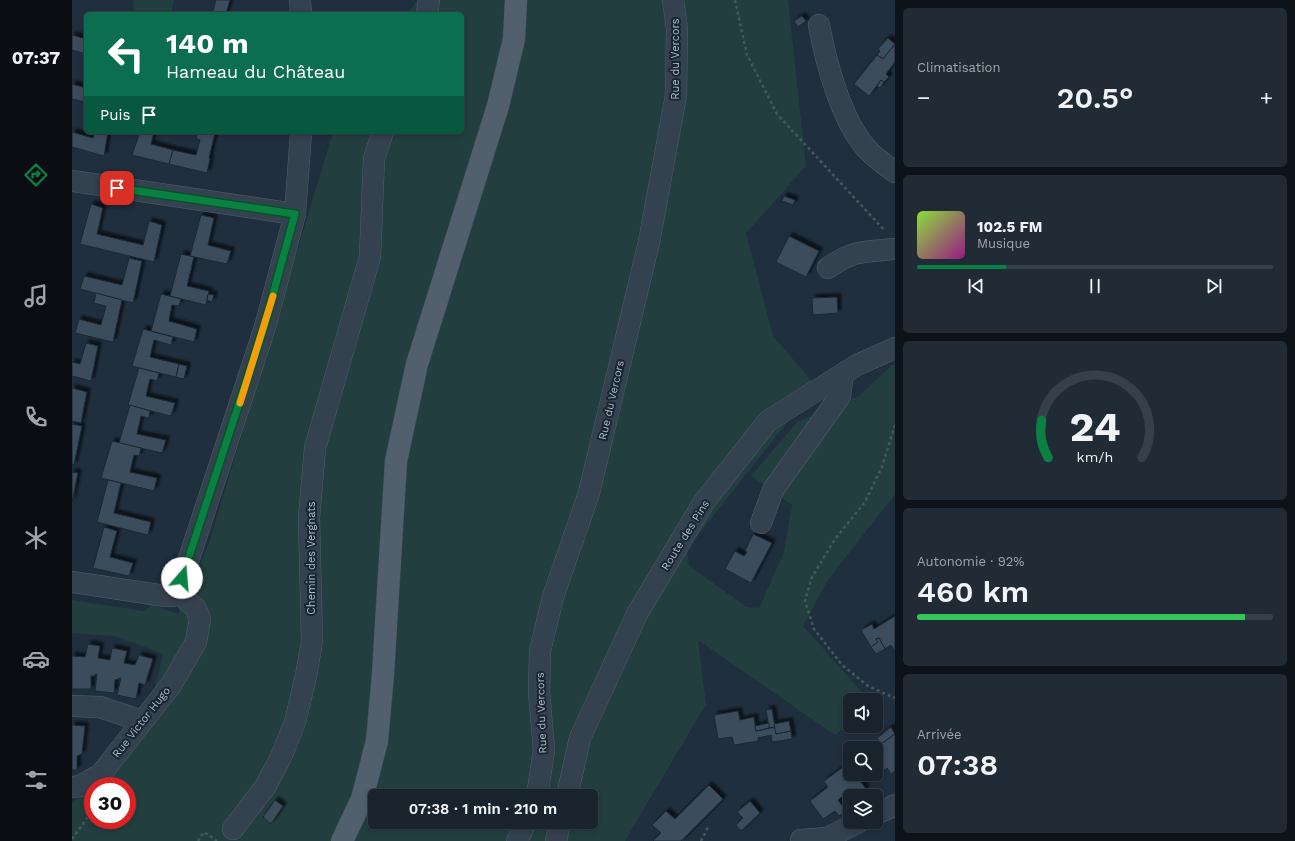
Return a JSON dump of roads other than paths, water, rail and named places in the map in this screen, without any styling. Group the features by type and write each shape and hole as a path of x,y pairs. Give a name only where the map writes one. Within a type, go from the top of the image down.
{"main road":[{"path":"342,841 362,798 377,741 383,674 396,461 417,364 498,106 514,39 516,0"}],"street":[{"path":"300,0 300,12"},
{"path":"427,12 429,0"},
{"name":"Rue du Vercors","path":"538,789 544,750 539,692 540,651 553,597 589,493 649,242 676,95 677,28 673,0"},
{"path":"819,25 824,51 834,84 853,127 866,148 895,172"},
{"path":"72,582 165,596 173,596 178,592 264,327 295,214 301,134"},
{"name":"Chemin des Vergnats","path":"220,838 265,787 281,757 295,722 306,676 312,641 309,518 315,448 370,257 374,158 382,134"},
{"path":"72,181 295,214"},
{"path":"828,268 845,256 892,243"},
{"name":"Route des Pins","path":"568,789 580,738 637,614 704,502 768,421 857,365 895,348"},
{"path":"761,523 773,490 840,396 843,374"},
{"name":"Rue Victor Hugo","path":"72,787 80,786 101,774 171,685 196,642 200,619 196,609 178,592"},
{"path":"72,706 100,707 142,721"},
{"path":"883,811 895,805"},
{"path":"517,841 523,829"},
{"path":"556,841 559,829"},
{"path":"801,840 827,838 845,829"}]}
